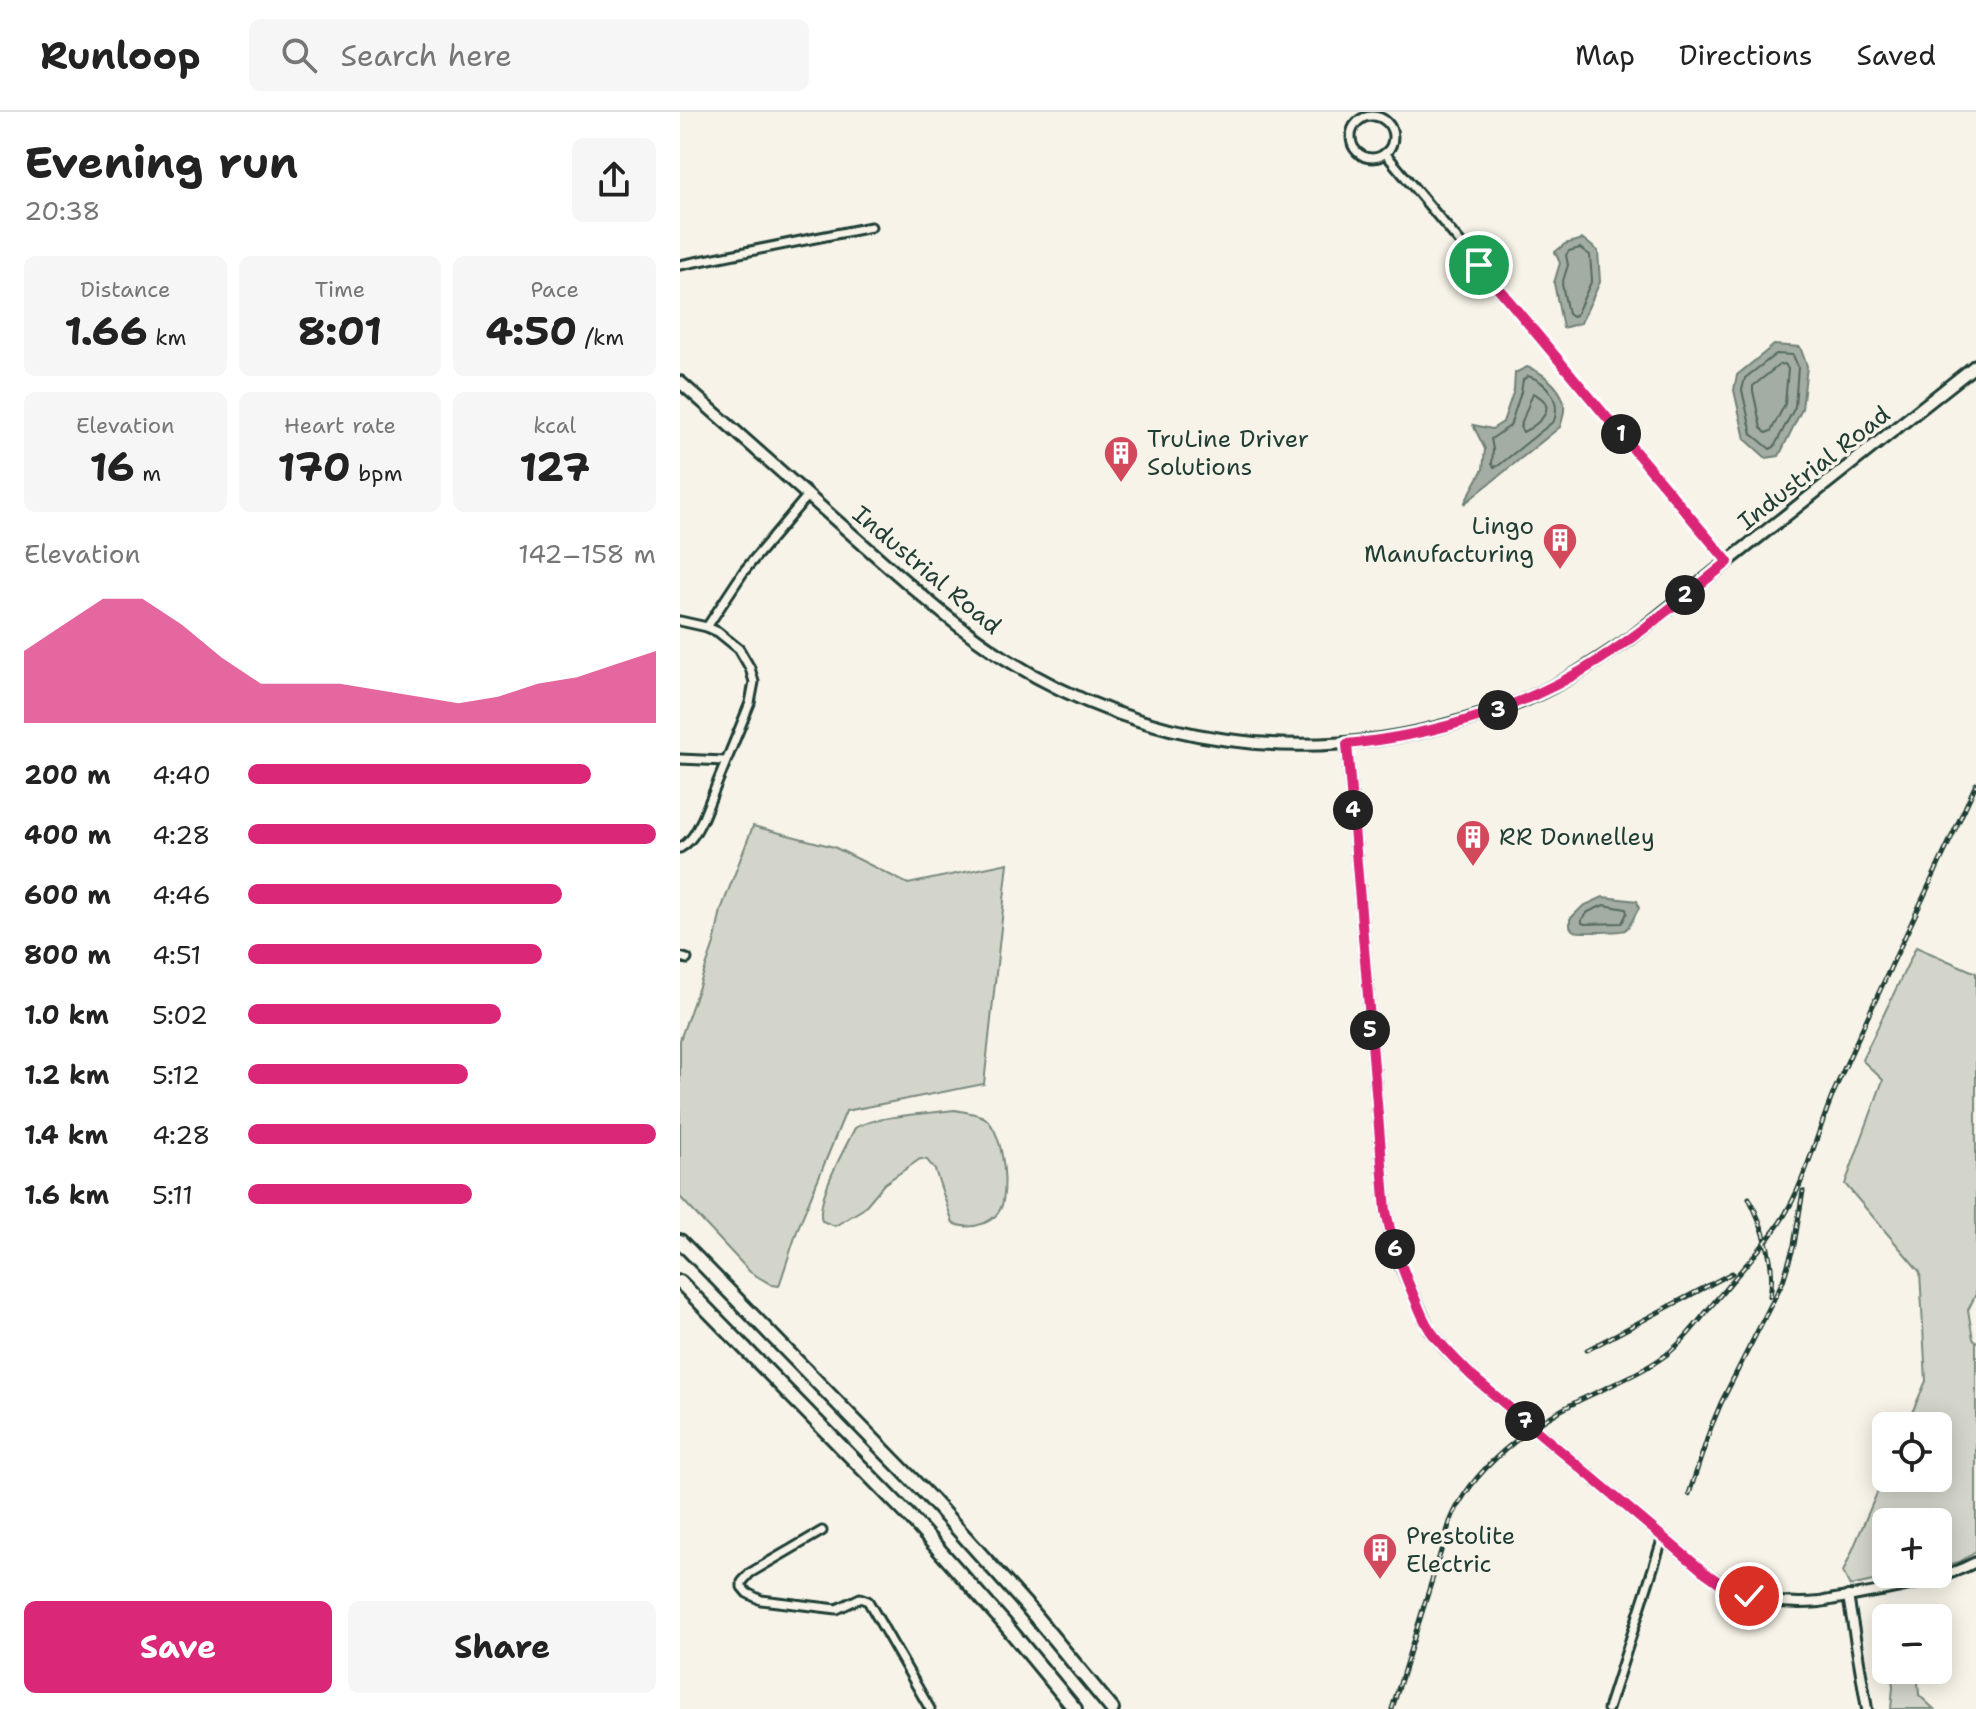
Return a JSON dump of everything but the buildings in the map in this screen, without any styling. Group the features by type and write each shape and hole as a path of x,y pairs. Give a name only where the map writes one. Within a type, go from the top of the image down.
{"highway":[{"path":"680,1241 929,1497 1025,1604 1112,1709"},
{"path":"680,1282 909,1516 1075,1709"}],"main road":[{"name":"Industrial Road","path":"680,382 949,619 1005,659 1060,690 1145,723 1209,738 1282,746 1347,744 1415,733 1523,701 1550,688 1631,638 1976,365"}],"street":[{"path":"1376,116 1390,126 1393,141 1385,153 1369,157 1355,149 1351,136 1362,118 1376,116"},
{"path":"1385,153 1728,562"},
{"path":"680,265 871,227"},
{"path":"707,627 744,571 808,495"},
{"path":"680,621 718,632 739,649 754,682 750,703 696,833 680,848"},
{"path":"1347,744 1383,1192 1401,1267 1429,1329 1473,1377 1663,1537 1712,1577 1735,1591 1769,1601 1804,1603 1951,1574 1976,1562"},
{"path":"680,759 725,761"},
{"path":"822,1531 750,1573 742,1582 742,1587 761,1600 828,1608 837,1609 860,1598 868,1601 930,1709"},
{"path":"1608,1709 1663,1537"},
{"path":"1848,1596 1867,1709"}],"shaded area":[{"path":"753,826 834,847 908,884 1008,863 984,1084 846,1111 798,1228 779,1286 750,1272 680,1197 680,1040 714,944 721,910"},
{"path":"1916,947 1976,973 1976,1294 1968,1310 1973,1339 1976,1341 1976,1552 1952,1564 1952,1508 1872,1508 1872,1581 1850,1586 1843,1572 1877,1492 1952,1492 1952,1412 1912,1412 1926,1381 1920,1272 1845,1184 1883,1080 1862,1060"},
{"path":"955,1110 985,1118 996,1134 1004,1181 1003,1201 996,1215 975,1226 953,1223 935,1170 927,1160 920,1159 884,1184 863,1209 835,1226 822,1221 826,1188 855,1128 889,1118"},
{"path":"1893,1684 1918,1684 1919,1695 1934,1709 1891,1709"}],"water":[{"path":"1583,239 1598,251 1600,282 1581,323 1563,328 1554,283 1560,263 1555,252 1565,244"},
{"path":"1774,345 1800,347 1807,366 1802,409 1779,456 1766,458 1745,439 1734,390 1737,375"},
{"path":"1527,367 1545,376 1561,395 1564,410 1560,427 1464,504 1483,469 1485,449 1473,425 1492,429 1503,422 1514,390 1515,373"},
{"path":"1603,897 1637,901 1639,908 1627,928 1600,932 1572,930 1570,919 1583,906"}],"railway":[{"path":"1392,1709 1450,1522 1472,1484 1504,1450 1542,1422 1666,1355 1689,1333 1782,1219 1800,1183 1836,1087 1976,784"},
{"path":"1689,1494 1721,1403 1783,1281 1794,1245 1803,1191"},
{"path":"1749,1198 1767,1246 1771,1271 1770,1296"},
{"path":"1587,1350 1732,1273"}],"place":[{"name":"TruLine Driver Solutions","path":"1121,484"},
{"name":"Lingo Manufacturing","path":"1560,571"},
{"name":"RR Donnelley","path":"1473,868"},
{"name":"Prestolite Electric","path":"1380,1581"}],"route":[{"path":"1479,265 1728,562 1631,638 1575,674 1523,701 1442,727 1347,744 1383,1192 1391,1237 1429,1329 1451,1355 1703,1571 1720,1583 1749,1596"}]}
